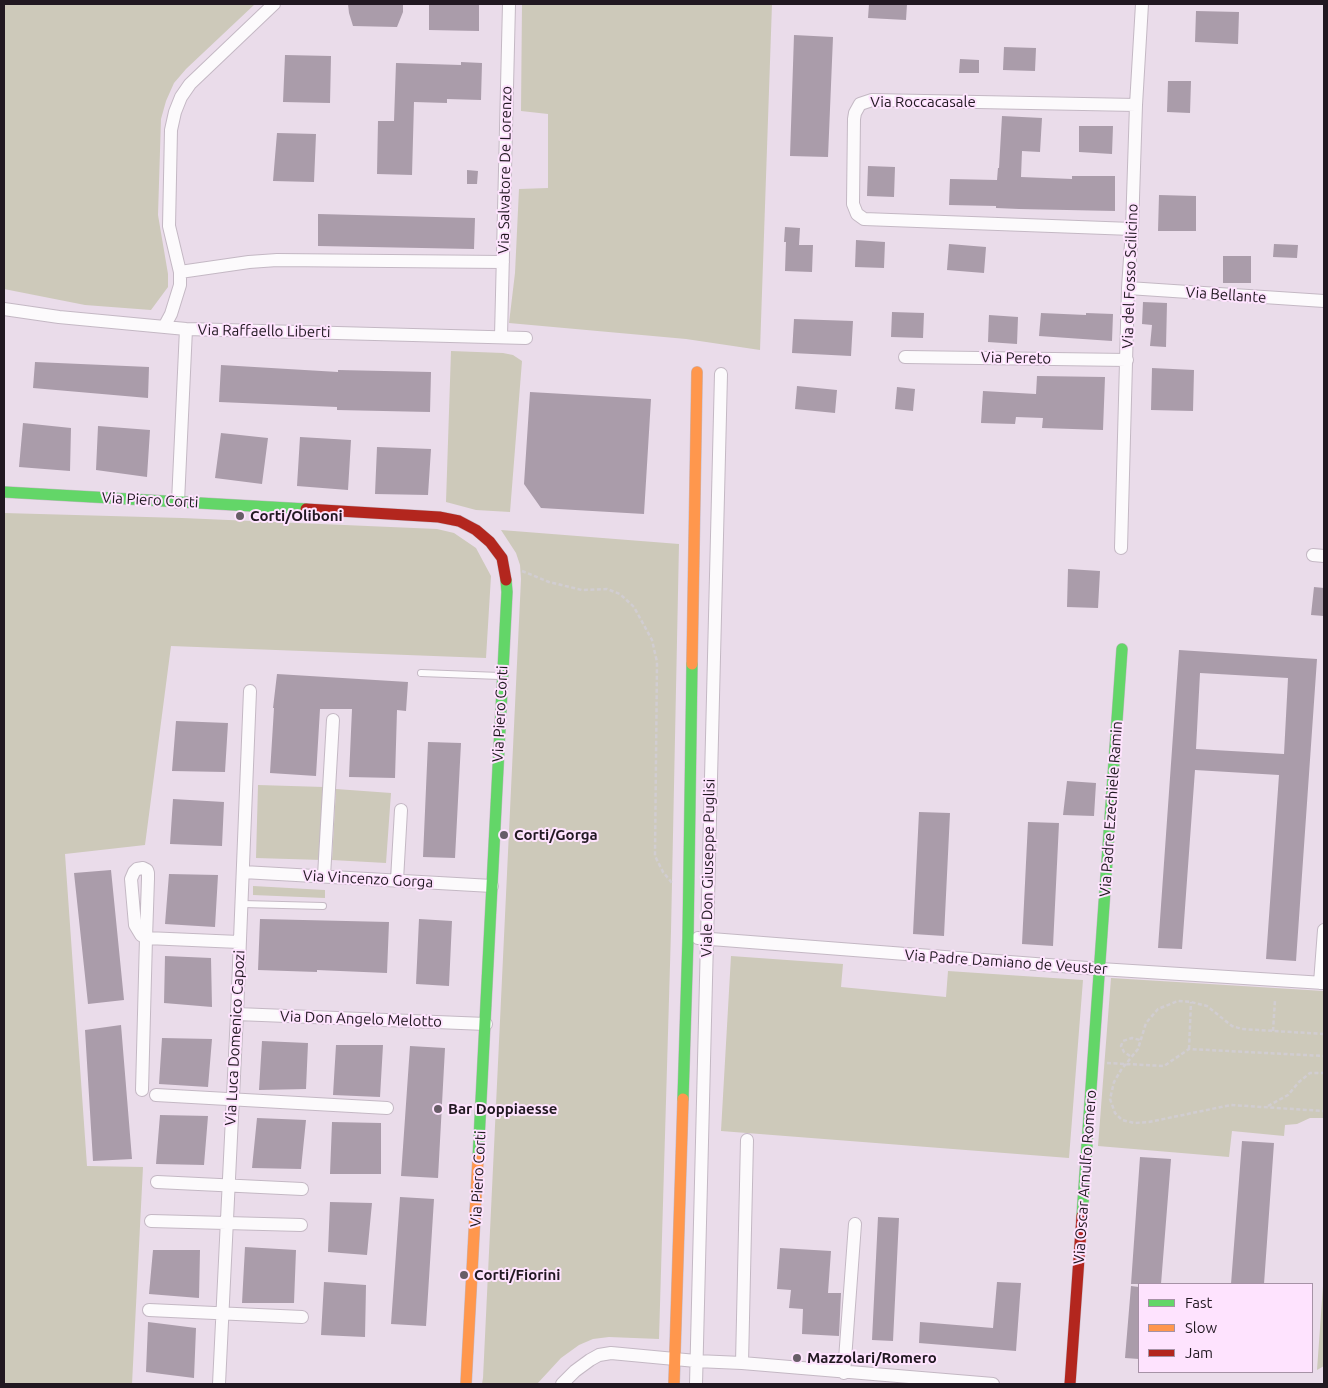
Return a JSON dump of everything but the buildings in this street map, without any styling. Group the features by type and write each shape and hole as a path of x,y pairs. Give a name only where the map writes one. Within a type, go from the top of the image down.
{"street":[{"path":"164,328 177,299 180,285 180,272 169,226 171,130 175,112 181,97 190,84 274,4"},
{"name":"Via Salvatore De Lorenzo","path":"501,336 508,4"},
{"name":"Via del Fosso Scilicino","path":"1122,548 1128,288 1142,4"},
{"name":"Via Roccacasale","path":"1132,229 864,218 857,214 853,204 854,119 860,104 872,100 1136,105"},
{"path":"180,272 277,260 503,262"},
{"name":"Via Bellante","path":"1128,288 1324,301"},
{"name":"Via Raffaello Liberti","path":"4,308 59,317 164,328 526,338"},
{"path":"178,502 186,329"},
{"name":"Via Pereto","path":"905,357 1127,360"},
{"name":"Viale Don Giuseppe Puglisi","path":"674,1384 688,938 697,372"},
{"name":"Viale Don Giuseppe Puglisi","path":"696,1384 721,374"},
{"name":"Via Piero Corti","path":"4,492 439,517 468,525 484,536 497,549 505,567 507,585 486,1024 466,1384"},
{"path":"695,514 717,514"},
{"name":"Via Padre Ezechiele Ramin","path":"1100,969 1122,650"},
{"name":"Via Luca Domenico Capozi","path":"219,1384 242,904 250,691"},
{"path":"324,876 333,720"},
{"path":"397,880 400,810"},
{"name":"Via Vincenzo Gorga","path":"243,872 492,886"},
{"path":"1322,983 1324,930"},
{"path":"142,1090 146,938 240,942"},
{"name":"Via Padre Damiano de Veuster","path":"688,938 1100,969 1322,983"},
{"name":"Via Oscar Arnulfo Romero","path":"1070,1384 1100,969"},
{"name":"Via Don Angelo Melotto","path":"237,1014 486,1024"},
{"path":"156,1095 387,1108"},
{"path":"742,1363 748,1140"},
{"path":"157,1182 302,1189"},
{"path":"151,1221 301,1225"},
{"path":"844,1373 855,1224"},
{"path":"149,1310 302,1317"},
{"path":"562,1384 580,1367 604,1354 611,1353 993,1384"}],"lane":[{"path":"421,673 502,676"},
{"path":"242,904 323,906"}],"path":[{"path":"518,570 550,582 582,590 607,590 620,594 634,607 652,640 657,662 655,856 663,872 688,902"},
{"path":"1273,1031 1275,1000"},
{"path":"1324,1034 1242,1029 1232,1026 1207,1006 1178,1001 1158,1009 1146,1023 1138,1049 1130,1056 1114,1082 1110,1099 1115,1113 1122,1120 1134,1123 1149,1122 1231,1105 1324,1111"},
{"path":"1189,1049 1191,1002"},
{"path":"1130,1056 1124,1052 1123,1041 1132,1038 1140,1040"},
{"path":"1125,1064 1164,1066 1189,1049 1324,1056"},
{"path":"1266,1107 1288,1095 1310,1073 1324,1073"}],"shaded area":[{"path":"4,4 255,4 186,69 174,83 166,101 161,119 158,215 168,274 168,287 151,310 85,305 4,289"},
{"path":"522,4 772,4 760,350 686,339 509,323 515,273 519,189 548,188 548,114 521,111"},
{"path":"451,351 503,353 513,355 522,361 510,512 476,510 446,502"},
{"path":"4,513 182,518 437,529 454,533 476,548 491,576 486,658 171,646 145,845 65,854 87,1166 143,1167 132,1384 4,1384"},
{"path":"501,530 679,544 671,931 659,1339 609,1337 593,1339 579,1345 561,1358 537,1384 482,1384 521,579 520,565 516,553"},
{"path":"258,785 324,787 322,860 256,858"},
{"path":"336,789 391,793 386,863 332,860"},
{"path":"253,886 325,890 325,898 253,895"},
{"path":"731,956 843,964 841,987 946,997 948,971 1083,980 1069,1158 721,1131"},
{"path":"1111,978 1324,991 1324,1118 1310,1118 1297,1124 1285,1125 1284,1136 1232,1131 1229,1157 1098,1146"},
{"path":"1324,1272 1324,1366 1317,1370"}],"traffic: fast":[{"path":"4,492 306,509"},
{"path":"478,1159 507,592 506,580"},
{"path":"1082,1216 1122,649"},
{"path":"683,1099 688,938 692,664"}],"traffic: slow":[{"path":"692,664 697,372"},
{"path":"674,1384 683,1099"},
{"path":"466,1384 478,1159"}],"traffic: jam":[{"path":"306,509 439,517 459,521 476,530 490,542 502,558 506,580"},
{"path":"1070,1384 1082,1216"}],"place":[{"name":"Corti/Oliboni","path":"240,516"},
{"name":"Corti/Gorga","path":"504,835"},
{"name":"Bar Doppiaesse","path":"438,1109"},
{"name":"Corti/Fiorini","path":"464,1275"},
{"name":"Mazzolari/Romero","path":"797,1358"}]}
